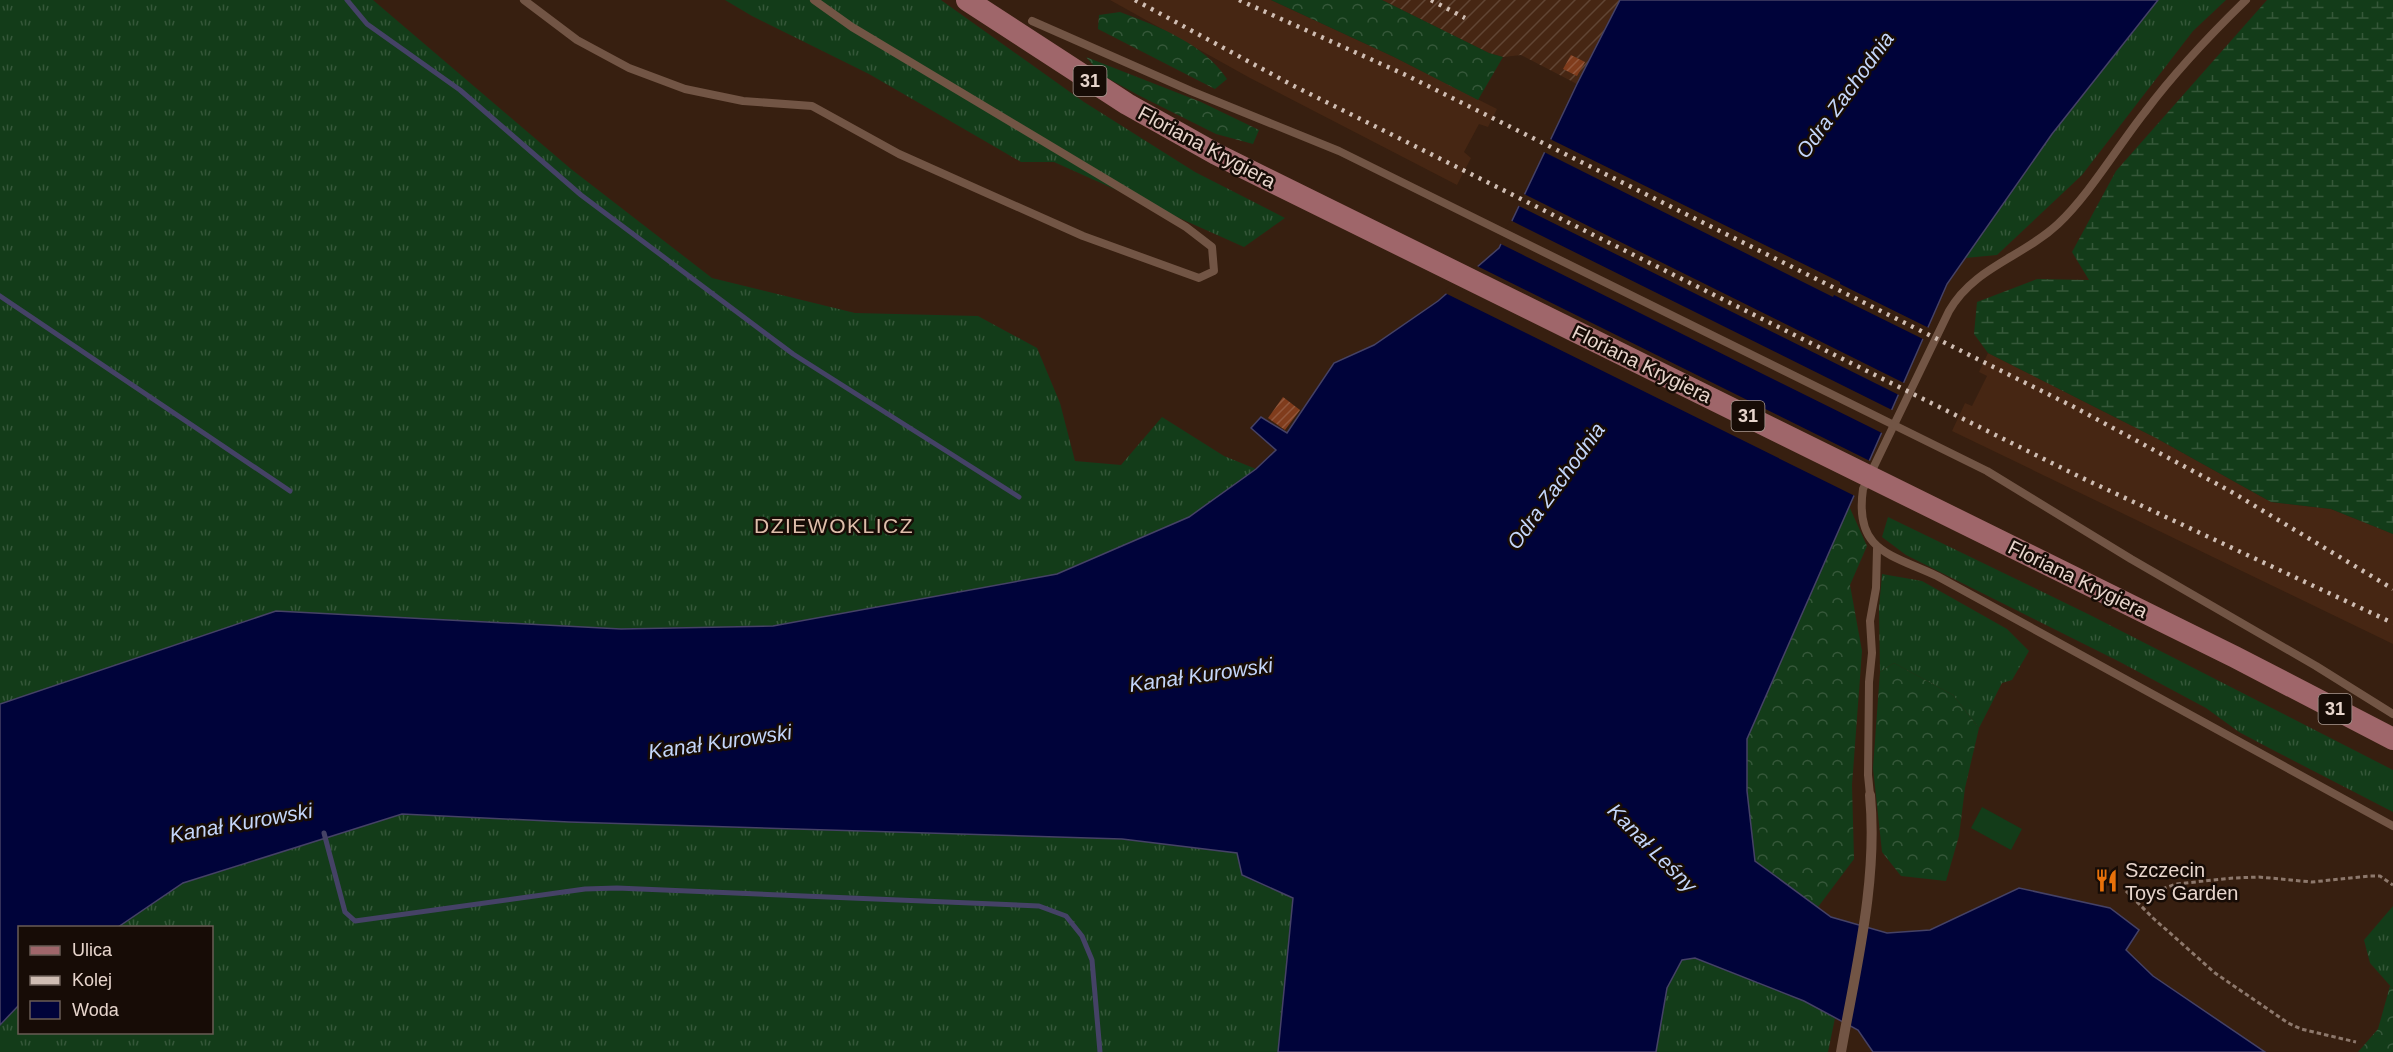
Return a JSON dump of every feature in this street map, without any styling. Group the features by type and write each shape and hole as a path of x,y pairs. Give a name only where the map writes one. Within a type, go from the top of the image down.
{"main road":[{"name":"Floriana Krygiera","path":"967,0 1127,104 1216,154 2278,679 2393,739"}],"street":[{"path":"1841,1052 1868,899 1873,842 1870,795"}],"lane":[{"path":"524,0 577,40 629,68 685,89 743,101 812,106 899,154 1083,236 1198,278 1214,271 1212,247 1186,227 852,27 814,0"},
{"path":"2246,0 2164,87 2060,223 2036,243 1978,276 1955,301 1863,489 1862,519 1865,533 1877,549 1937,576 2393,826"},
{"name":"Floriana Krygiera","path":"1032,21 1191,91 1339,151 1942,449 2021,490 2131,559 2316,666 2393,714"},
{"path":"1870,795 1868,775 1869,682 1872,653 1870,621 1876,588 1877,549"}],"path":[{"path":"2134,899 2176,884 2233,878 2259,877 2312,882 2380,876 2393,885"},
{"path":"2126,891 2216,973 2288,1023 2330,1038 2356,1042"}],"shaded area":[{"path":"1110,0 1271,0 1394,57 1497,109 1488,127 1479,124 1464,152 1471,158 1457,185 1250,78"},
{"path":"1382,0 1620,0 1577,84 1521,55 1503,57 1489,53"},
{"path":"1988,353 2156,438 2271,502 2331,509 2393,534 2393,644 1952,431 1965,403 1972,406 1987,376 1979,372"}],"green space":[{"path":"0,0 373,0 571,169 712,278 855,313 978,316 1037,348 1060,403 1075,461 1121,465 1162,417 1224,456 1256,469 1189,517 1057,574 773,626 621,629 276,611 0,704"},
{"path":"725,0 941,0 1084,102 1195,172 1285,218 1244,247 1054,162 1021,162 869,74 752,16"},
{"path":"1271,0 1382,0 1489,53 1503,57 1478,100 1394,57"},
{"path":"2158,0 2226,0 2193,31 2082,175 1997,255 1965,258 2052,134"},
{"path":"2267,0 2393,0 2393,534 2331,509 2271,502 2156,438 1988,353 1974,334 1977,302 2037,279 2089,280 2072,252 2116,171"},
{"path":"1120,12 1150,23 1193,46 1206,56 1227,79 1215,89 1098,29 1099,15"},
{"path":"1086,57 1201,102 1259,130 1253,144 1216,134 1138,95 1102,75"},
{"path":"1849,506 1867,546 1850,585 1862,651 1852,785 1854,859 1818,907 1755,861 1747,791 1747,739"},
{"path":"1888,517 2090,615 2393,770 2393,812 2239,732 2206,708 2120,662 1906,555 1882,537"},
{"path":"1882,574 1922,581 2007,629 2029,651 2012,680 2002,683 1979,728 1953,695 1894,663 1880,672 1879,608"},
{"path":"1894,663 1953,695 1979,728 1965,788 1959,836 1946,881 1901,876 1882,852 1873,768 1880,672"},
{"path":"1982,807 2022,829 2011,850 1971,828"},
{"path":"402,814 569,822 1123,839 1237,853 1243,875 1293,898 1278,1052 0,1052 0,1025 18,1006 18,1034 213,1034 213,926 119,926 183,883"},
{"path":"2393,906 2393,989 2370,963 2364,940"},
{"path":"1695,958 1804,1001 1835,1018 1828,1052 1656,1052 1666,988 1682,960"},
{"path":"2390,986 2393,989 2393,1052 2358,1052 2378,1029"}],"water":[{"path":"1620,0 2158,0 2052,134 1947,284 1747,739 1747,791 1755,861 1831,917 1887,933 1930,930 2019,888 2110,908 2139,930 2126,950 2153,976 2265,1052 1873,1052 1858,1030 1804,1001 1695,958 1682,960 1667,988 1656,1052 1278,1052 1293,898 1242,875 1237,853 1122,839 569,822 402,814 183,883 119,926 18,926 18,1006 0,1025 0,704 276,611 621,629 773,626 1057,574 1189,517 1256,469 1276,450 1251,428 1261,417 1287,433 1334,363 1374,345 1438,301 1499,248 1577,84"}],"pier":[{"path":"1548,138 1931,329 1925,340 1834,295 1833,297 1542,151"},
{"path":"1522,193 1906,384 1901,396 1517,205"},
{"path":"1510,220 1894,411 1884,434 1499,243"},
{"path":"1475,265 1872,462 1857,497 1443,292"}],"building":[{"path":"1571,55 1585,62 1577,76 1563,69"},
{"path":"1283,397 1300,410 1285,430 1268,418"}],"waterway":[{"path":"347,0 367,24 460,90 581,195 793,354 1019,497"},
{"path":"0,296 290,491"},
{"path":"324,833 345,912 355,921 585,889 617,888 1039,906 1066,916 1082,936 1092,960 1100,1052"}],"railway":[{"path":"1135,0 1292,85 2078,476 2393,623"},
{"path":"1239,0 1408,76 2074,407 2230,491 2393,589"},
{"path":"1431,0 1465,18"}],"place":[{"name":"Szczecin Toys Garden","path":"2107,881"}],"district":[{"name":"DZIEWOKLICZ","path":"834,526"}],"water label":[{"name":"Odra Zachodnia","path":"1845,95"},
{"name":"Odra Zachodnia","path":"1556,486"},
{"name":"Kanał Kurowski","path":"1201,675"},
{"name":"Kanał Kurowski","path":"720,742"},
{"name":"Kanał Kurowski","path":"241,823"},
{"name":"Kanał Leśny","path":"1652,848"}]}
